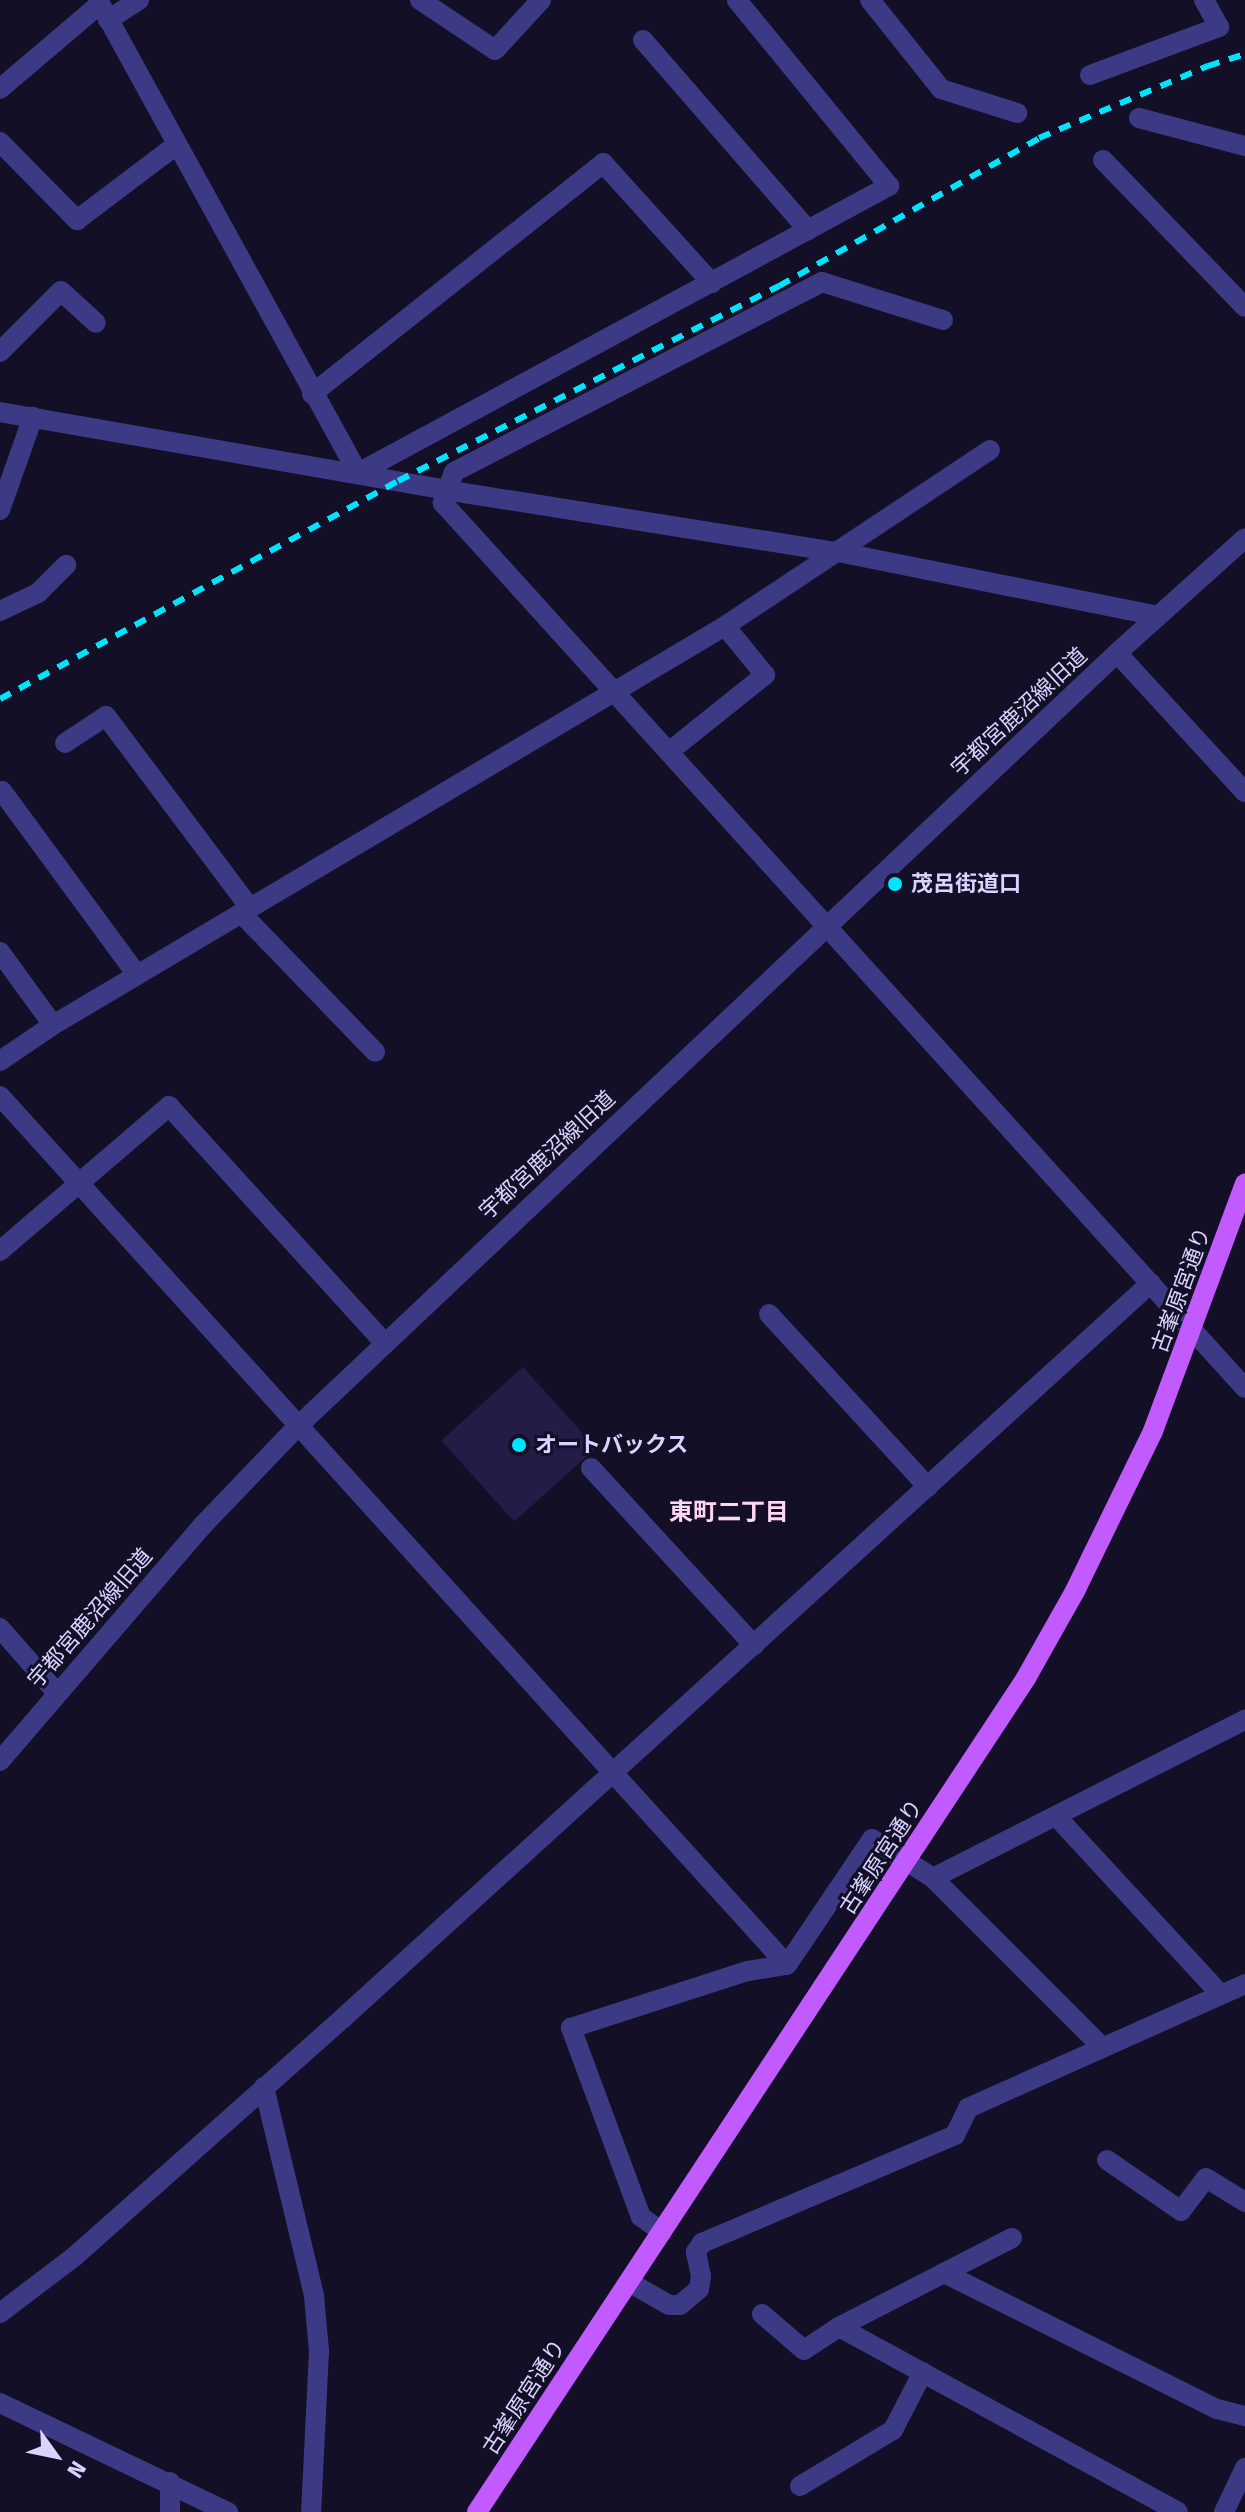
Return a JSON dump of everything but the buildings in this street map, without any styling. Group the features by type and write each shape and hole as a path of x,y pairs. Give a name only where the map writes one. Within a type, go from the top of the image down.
{"main road":[{"name":"古峯原宮通り","path":"477,2512 1026,1678 1075,1591 1153,1431 1245,1184"}],"street":[{"path":"0,89 102,8 139,0"},
{"path":"420,0 495,50 541,0"},
{"path":"358,473 889,186 737,0"},
{"path":"870,0 941,89 1017,113"},
{"path":"1090,75 1219,27 1204,0"},
{"path":"102,8 358,473"},
{"path":"643,40 808,230"},
{"path":"1139,118 1245,146"},
{"path":"0,142 77,220 176,145"},
{"path":"1103,160 1245,307"},
{"path":"312,394 603,163 712,283"},
{"path":"943,320 822,282 454,472 445,490 443,503 1245,1388"},
{"path":"0,352 61,291 96,323"},
{"path":"0,412 445,490 838,552 1158,616"},
{"path":"0,510 33,417"},
{"path":"0,1061 53,1025 725,626 990,450"},
{"name":"宇都宮鹿沼線旧道","path":"0,1761 203,1525 297,1427 1117,653 1245,538"},
{"path":"0,611 38,593 66,565"},
{"path":"670,751 765,675 725,626"},
{"path":"1117,653 1245,792"},
{"path":"65,743 106,716 245,911 375,1052"},
{"path":"2,791 137,975"},
{"path":"0,952 53,1025"},
{"path":"0,1096 787,1965"},
{"path":"0,1251 169,1106 384,1342"},
{"path":"0,2313 75,2256 264,2087 613,1774 1151,1283"},
{"path":"769,1314 928,1487"},
{"path":"591,1468 754,1645"},
{"path":"0,1628 57,1693"},
{"path":"933,1878 1245,1720"},
{"path":"1056,1816 1221,1995"},
{"path":"662,2232 641,2217 571,2028 748,1971 787,1965 872,1839 933,1878 1103,2048"},
{"path":"629,2282 669,2305 680,2305 699,2289 701,2276 696,2252 702,2243 955,2135 968,2108 1245,1984"},
{"path":"264,2087 314,2296 319,2351 311,2512"},
{"path":"1107,2160 1181,2211 1206,2178 1245,2202"},
{"path":"762,2314 804,2350 839,2327 1012,2238"},
{"path":"944,2273 1217,2409 1245,2416"},
{"path":"839,2327 1178,2512"},
{"path":"800,2486 893,2430 923,2372"},
{"path":"0,2403 228,2512"},
{"path":"1224,2512 1245,2468"},
{"path":"170,2482 170,2512"}],"railway":[{"path":"0,699 398,481 779,286 1039,138 1208,66 1245,54"}],"place":[{"name":"茂呂街道口","path":"895,884"},
{"name":"オートバックス","path":"519,1445"}],"district":[{"name":"東町二丁目","path":"729,1513"}]}
